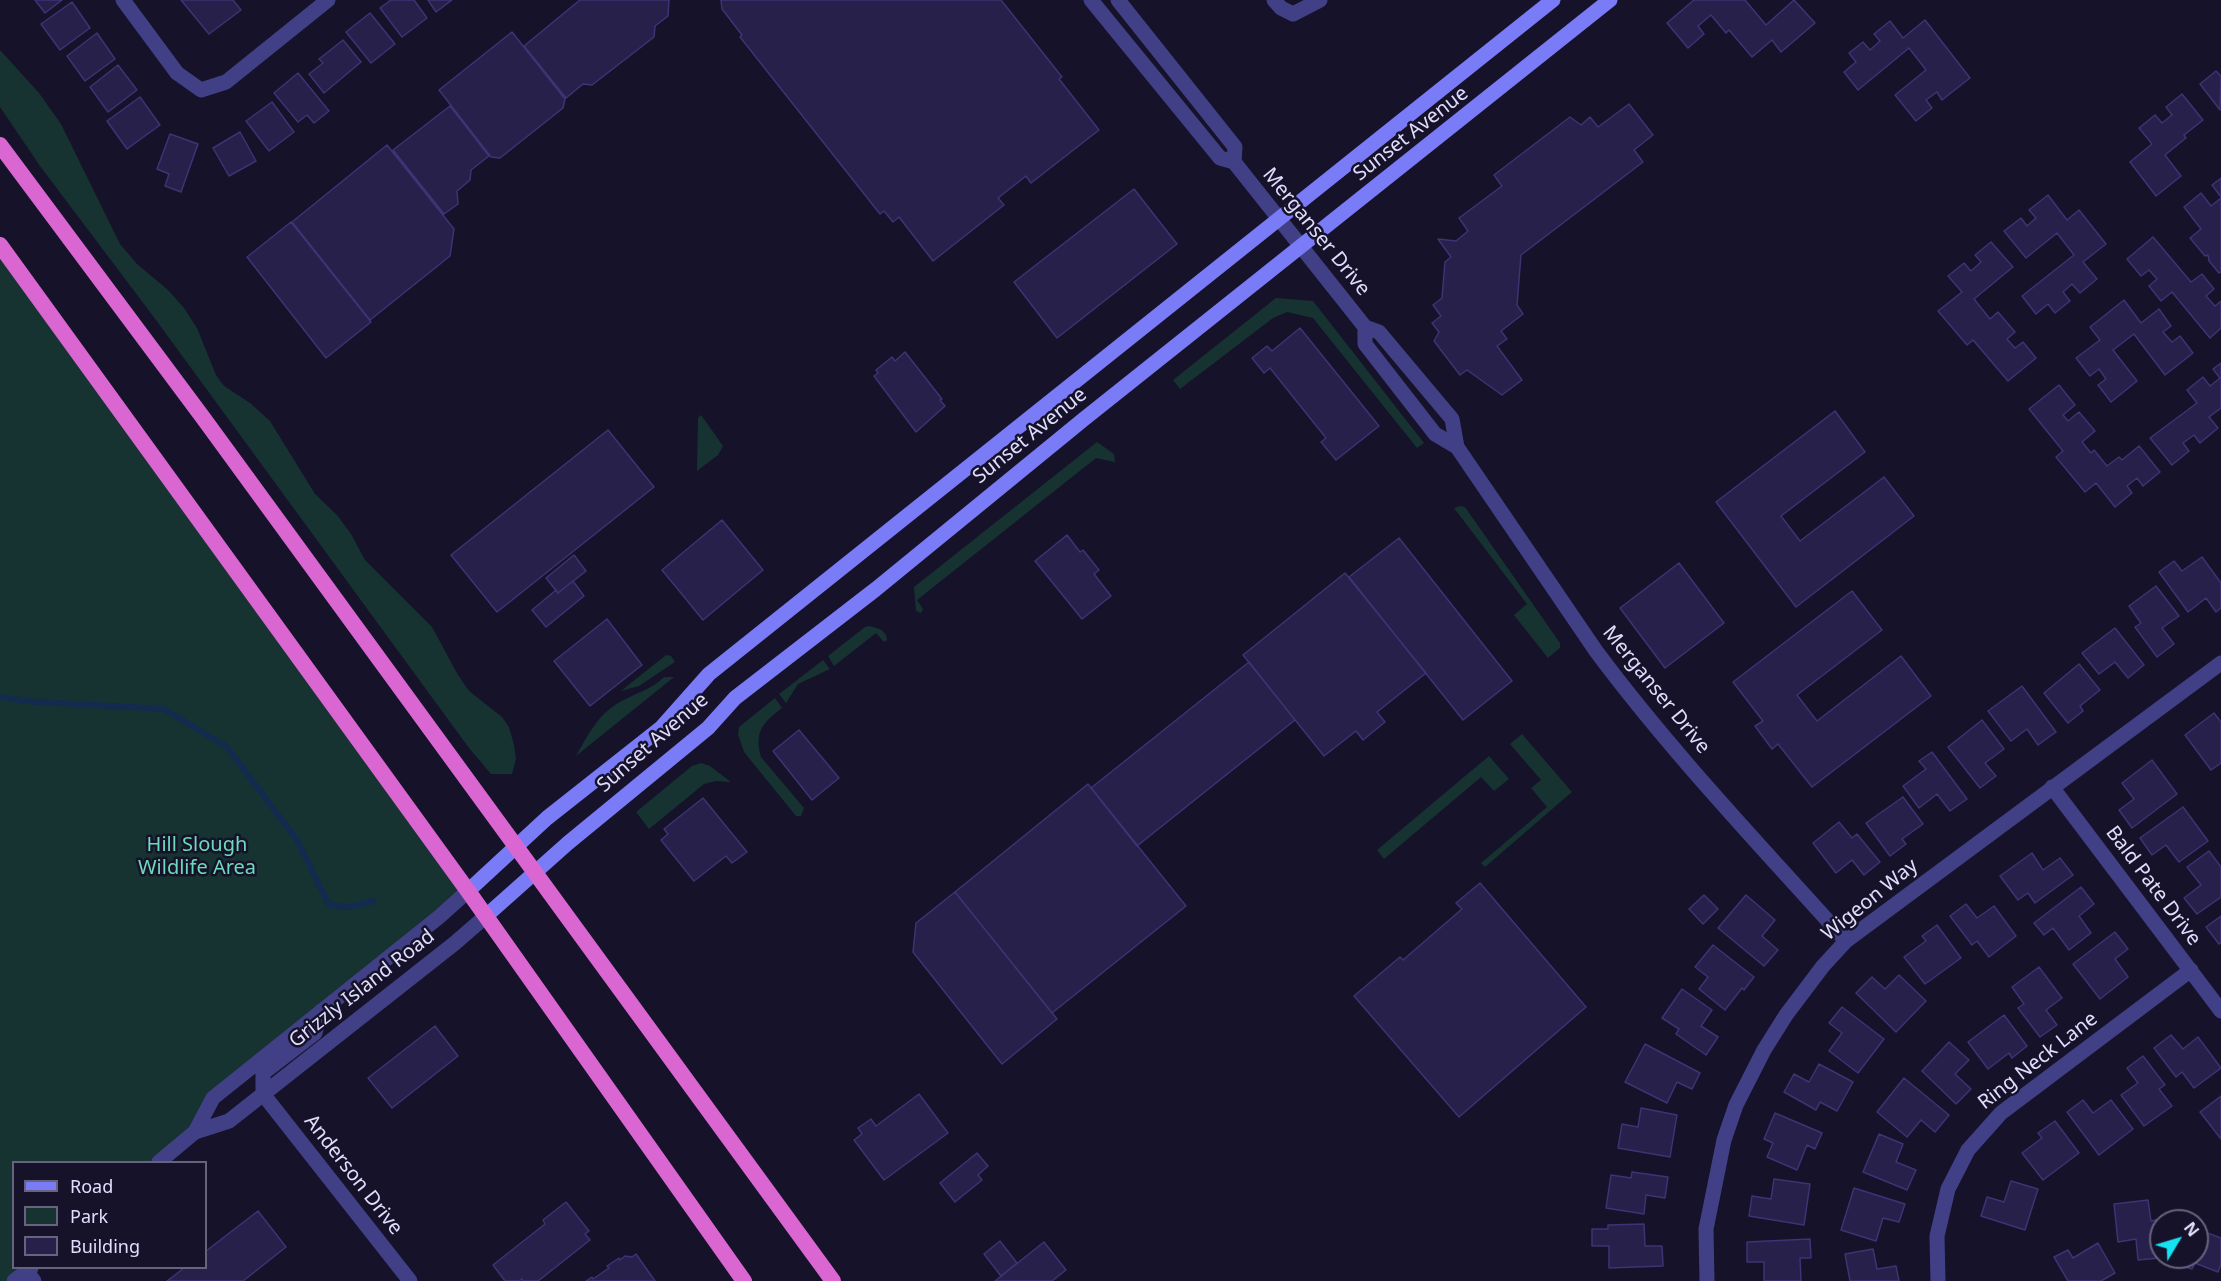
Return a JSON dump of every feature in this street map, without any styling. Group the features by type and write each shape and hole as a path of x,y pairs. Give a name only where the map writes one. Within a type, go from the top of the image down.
{"highway":[{"path":"0,145 204,419 833,1281"},
{"path":"0,246 486,916 744,1281"}],"main road":[{"name":"Sunset Avenue","path":"468,891 547,818 661,728 709,674 1553,0"},
{"name":"Sunset Avenue","path":"486,916 568,843 708,728 735,698 876,589 1084,419 1610,0"}],"street":[{"path":"123,0 177,73 201,90 226,82 328,0"},
{"name":"Merganser Drive","path":"1091,0 1220,158 1234,162 1365,327 1379,332 1452,419 1457,447 1618,682 1846,941"},
{"name":"Merganser Drive","path":"1118,0 1235,147 1234,162"},
{"path":"1275,0 1281,8 1293,14 1320,0"},
{"name":"Merganser Drive","path":"1365,327 1365,344 1435,434 1457,447"},
{"name":"Wigeon Way","path":"1707,1281 1706,1229 1724,1140 1736,1105 1764,1050 1786,1015 1823,966 1846,941 2221,663"},
{"name":"Bald Pate Drive","path":"2052,787 2221,1011"},
{"name":"Grizzly Island Road","path":"195,1132 213,1098 439,917 468,891"},
{"name":"Grizzly Island Road","path":"160,1161 195,1132 229,1121 447,950 486,916"},
{"name":"Ring Neck Lane","path":"1938,1281 1937,1236 1948,1188 1968,1150 2001,1113 2191,970"},
{"name":"Grizzly Island Road","path":"263,1094 263,1074 315,1033 321,1011"},
{"name":"Anderson Drive","path":"263,1094 411,1281"},
{"path":"14,1281 30,1273"}],"green space":[{"path":"0,50 39,93 61,124 120,244 137,264 168,290 184,308 197,328 216,375 224,386 250,403 270,421 315,494 337,515 351,534 365,560 432,627 469,691 502,717 509,727 514,745 516,759 512,774 491,774 469,748 153,316 40,166 0,107"},
{"name":"Hill Slough Wildlife Area","path":"0,245 468,891 213,1098 194,1132 159,1161 12,1161 12,1269 30,1269 14,1281 0,1281"},
{"path":"1276,298 1313,301 1424,443 1417,448 1313,318 1287,312 1273,318 1180,389 1173,380"},
{"path":"701,415 723,446 718,455 697,471 698,418"},
{"path":"1097,442 1114,454 1115,462 1096,458 917,600 923,609 921,613 916,611 914,587"},
{"path":"1465,507 1560,643 1560,648 1548,658 1514,615 1527,604 1454,508"},
{"path":"869,626 883,632 887,640 884,642 876,633 834,666 828,656"},
{"path":"666,655 671,656 675,662 639,686 621,691"},
{"path":"823,660 830,669 798,684 786,703 779,694"},
{"path":"664,677 674,677 576,756 594,726 612,707 654,685"},
{"path":"775,698 782,708 762,728 759,748 761,757 804,808 801,816 796,816 744,752 738,734 739,727"},
{"path":"1522,734 1572,792 1485,867 1481,863 1547,807 1531,788 1541,780 1510,744"},
{"path":"1489,756 1509,779 1494,791 1481,777 1384,859 1377,850"},
{"path":"701,763 710,766 731,782 716,781 704,784 649,829 636,812 692,766"}],"building":[{"path":"35,0 62,0 45,13"},
{"path":"181,0 233,0 241,10 209,34"},
{"path":"391,0 414,0 427,18 402,37 380,8"},
{"path":"428,0 452,0 436,12"},
{"path":"580,0 669,0 668,16 655,26 654,37 592,85 583,84 566,98 524,46"},
{"path":"721,0 1001,0 1062,77 1059,79 1099,130 1031,183 1026,176 998,198 1004,205 933,261 899,217 893,222 884,211 880,214 740,37 742,35 722,9"},
{"path":"1694,0 1745,0 1766,25 1794,0 1815,23 1781,52 1772,40 1752,57 1729,30 1726,33 1711,15 1698,26 1704,34 1688,48 1667,23"},
{"path":"72,2 90,28 60,50 41,24"},
{"path":"370,13 395,44 371,63 346,32"},
{"path":"1925,20 1970,78 1942,100 1937,92 1926,100 1932,108 1916,121 1895,95 1926,70 1909,48 1858,90 1844,72 1856,62 1849,53 1863,42 1870,50 1880,41 1874,34 1890,21 1903,38"},
{"path":"512,32 565,99 563,108 500,158 491,157 439,90"},
{"path":"97,33 115,59 85,81 67,56"},
{"path":"343,40 361,62 324,93 309,74 323,63 319,59"},
{"path":"118,65 137,90 108,112 90,87"},
{"path":"2216,71 2221,76 2220,110 2200,84"},
{"path":"298,73 329,111 314,123 307,115 298,122 274,93"},
{"path":"2182,94 2203,120 2184,135 2186,138 2165,155 2181,176 2156,196 2130,162 2152,144 2139,128 2155,115 2162,123 2172,115 2166,107"},
{"path":"140,97 160,125 127,149 107,121"},
{"path":"272,102 294,132 269,151 246,121"},
{"path":"1629,104 1653,135 1634,150 1643,162 1521,255 1517,305 1523,314 1501,331 1507,339 1497,346 1522,380 1502,395 1467,370 1460,375 1434,341 1439,332 1432,323 1441,316 1433,305 1442,298 1445,262 1451,257 1438,239 1456,241 1468,231 1459,218 1502,186 1494,175 1570,117 1581,125 1590,117 1598,127"},
{"path":"450,106 489,156 471,170 470,180 457,191 458,204 444,214 393,150"},
{"path":"240,132 256,161 229,176 213,148"},
{"path":"170,134 198,144 181,192 165,186 169,174 157,169"},
{"path":"387,145 454,229 450,256 370,320 292,222"},
{"path":"2221,178 2221,197 2212,185"},
{"path":"1134,189 1177,244 1057,338 1014,282"},
{"path":"2201,193 2211,206 2221,198 2221,272 2219,273 2209,261 2208,255 2205,256 2190,238 2201,229 2184,207"},
{"path":"2048,195 2067,220 2079,210 2106,244 2083,262 2097,279 2080,293 2072,284 2063,292 2070,301 2055,313 2048,304 2036,314 2022,296 2074,255 2057,233 2026,258 2004,231 2021,218 2027,226 2036,218 2029,210"},
{"path":"291,222 371,322 326,358 247,257"},
{"path":"2153,237 2191,282 2202,274 2214,289 2206,296 2215,306 2221,301 2221,328 2210,338 2172,292 2161,301 2149,286 2157,279 2149,270 2141,276 2127,259"},
{"path":"1991,242 2013,267 1974,299 1990,319 1998,312 2015,332 2007,339 2015,348 2023,342 2036,358 2008,381 1973,340 1967,345 1938,311 1962,292 1948,276 1964,263 1971,271 1981,262 1975,255"},
{"path":"2124,300 2141,323 2159,309 2171,326 2163,332 2172,342 2180,336 2193,353 2165,375 2134,334 2113,350 2137,381 2111,402 2098,385 2106,379 2099,369 2090,376 2076,358 2100,340 2090,327"},
{"path":"1300,328 1379,426 1336,460 1321,442 1326,438 1270,368 1264,373 1252,358 1267,346 1272,351"},
{"path":"905,352 945,406 916,432 874,376 878,373 876,370 892,357 895,361"},
{"path":"2221,363 2221,408 2209,417 2218,428 2200,443 2194,435 2183,443 2189,451 2172,465 2150,438 2197,403 2187,390 2203,377 2210,386 2220,378 2213,369"},
{"path":"2059,385 2075,405 2063,415 2068,421 2079,412 2095,431 2082,442 2091,453 2094,450 2107,466 2119,457 2122,460 2139,446 2160,472 2143,486 2137,478 2127,486 2132,493 2115,507 2096,483 2085,492 2056,457 2063,451 2029,409"},
{"path":"1835,411 1865,452 1781,516 1800,541 1884,477 1914,516 1796,607 1716,502"},
{"path":"608,430 654,487 497,612 451,555"},
{"path":"722,520 763,570 703,620 662,570"},
{"path":"1067,535 1080,552 1083,550 1099,570 1094,574 1111,596 1082,619 1035,561"},
{"path":"1399,538 1512,681 1463,720 1349,577"},
{"path":"574,555 586,571 558,593 546,578"},
{"path":"2202,557 2221,583 2221,608 2216,612 2206,598 2188,612 2159,572 2174,561 2182,571"},
{"path":"1679,563 1724,623 1665,668 1620,608"},
{"path":"1345,573 1426,673 1377,712 1385,722 1363,740 1356,731 1324,756 1243,655"},
{"path":"573,581 584,596 546,627 532,610 556,590 558,593"},
{"path":"2156,586 2179,616 2162,628 2174,644 2157,657 2135,627 2141,623 2129,606"},
{"path":"1852,591 1882,630 1797,695 1817,721 1901,656 1931,696 1812,787 1778,744 1772,749 1755,726 1763,721 1733,682"},
{"path":"607,619 642,665 590,706 554,661"},
{"path":"2115,628 2144,665 2128,678 2115,662 2099,674 2082,653"},
{"path":"1249,662 1295,720 1137,846 1091,788"},
{"path":"2079,664 2100,690 2080,706 2083,711 2068,723 2044,693"},
{"path":"2022,686 2056,732 2038,745 2027,729 2011,741 1988,711"},
{"path":"2214,713 2221,722 2221,763 2211,770 2185,735"},
{"path":"1982,720 2004,749 1985,763 1996,776 1980,788 1948,747"},
{"path":"799,730 839,778 812,800 773,751"},
{"path":"1932,752 1967,799 1950,811 1937,794 1919,808 1903,786 1926,769 1919,761"},
{"path":"2152,760 2177,794 2132,828 2119,810 2134,799 2122,783"},
{"path":"1088,784 1186,906 1052,1013 955,892"},
{"path":"1903,797 1923,824 1902,839 1906,844 1890,856 1866,823"},
{"path":"703,798 747,852 732,863 726,856 694,881 661,840 668,834 664,829"},
{"path":"2183,807 2208,841 2179,862 2166,845 2152,855 2140,838"},
{"path":"1839,822 1852,838 1857,834 1880,862 1864,875 1852,860 1836,873 1813,843"},
{"path":"2209,851 2221,867 2221,897 2197,914 2184,898 2201,885 2187,867"},
{"path":"2032,853 2043,870 2060,858 2073,875 2035,903 2028,893 2018,900 2000,876"},
{"path":"1480,883 1586,1007 1459,1117 1354,996 1400,957 1403,960 1462,909 1456,903"},
{"path":"2081,887 2094,904 2079,916 2091,933 2069,950 2053,928 2044,935 2034,923"},
{"path":"955,892 1057,1019 1002,1064 913,952 916,923"},
{"path":"1704,895 1718,909 1703,924 1689,909"},
{"path":"1746,895 1775,920 1762,936 1778,950 1764,966 1718,928"},
{"path":"1966,904 1977,918 1994,906 2016,936 1989,957 1977,941 1972,945 1950,916"},
{"path":"2221,916 2221,943 2219,944 2206,927"},
{"path":"1937,925 1961,958 1925,984 1904,957 1926,941 1922,936"},
{"path":"2115,932 2128,949 2115,959 2128,977 2100,999 2073,964"},
{"path":"1713,945 1754,977 1725,1010 1699,989 1708,977 1695,967"},
{"path":"2039,967 2062,998 2046,1010 2057,1025 2040,1037 2018,1008 2024,1004 2012,987"},
{"path":"1899,975 1926,1001 1896,1032 1856,993 1872,977 1885,989"},
{"path":"1682,989 1712,1010 1701,1026 1718,1037 1706,1055 1676,1034 1679,1029 1662,1018"},
{"path":"1842,1007 1884,1039 1858,1073 1829,1051 1842,1033 1829,1023"},
{"path":"2004,1015 2027,1046 2012,1058 2009,1053 1988,1069 1968,1042"},
{"path":"435,1026 458,1056 392,1108 368,1078"},
{"path":"2171,1035 2183,1049 2198,1037 2221,1068 2194,1088 2182,1072 2176,1077 2154,1048"},
{"path":"1949,1042 1969,1060 1955,1074 1971,1089 1956,1104 1922,1071"},
{"path":"1645,1044 1700,1073 1692,1089 1677,1082 1667,1103 1625,1082"},
{"path":"2143,1056 2165,1085 2159,1089 2172,1106 2144,1126 2121,1095 2138,1083 2127,1068"},
{"path":"1819,1064 1853,1082 1837,1111 1820,1102 1816,1110 1784,1092 1794,1074 1809,1082"},
{"path":"1904,1078 1949,1115 1935,1132 1921,1120 1907,1137 1877,1112"},
{"path":"919,1094 948,1133 884,1180 854,1140 862,1134 858,1128 871,1119 876,1126"},
{"path":"2221,1096 2221,1139 2200,1112"},
{"path":"2083,1100 2093,1113 2111,1100 2133,1129 2099,1155 2067,1112"},
{"path":"1641,1108 1677,1115 1670,1157 1618,1148 1622,1124 1638,1127"},
{"path":"1775,1113 1822,1133 1815,1149 1807,1145 1797,1170 1767,1157 1773,1143 1764,1139"},
{"path":"2055,1121 2079,1153 2043,1180 2022,1153 2042,1138 2038,1133"},
{"path":"1879,1134 1903,1144 1896,1162 1916,1170 1907,1190 1863,1172"},
{"path":"977,1153 988,1166 978,1175 982,1180 955,1202 940,1183"},
{"path":"1632,1172 1668,1177 1665,1198 1646,1195 1644,1214 1606,1208 1611,1175 1631,1178"},
{"path":"1774,1179 1810,1184 1804,1225 1749,1216 1752,1196 1771,1199"},
{"path":"2011,1181 2038,1189 2025,1230 1981,1216 1987,1197 2004,1202"},
{"path":"1854,1188 1905,1204 1899,1222 1883,1218 1876,1241 1841,1230"},
{"path":"2148,1200 2149,1259 2138,1260 2136,1239 2118,1242 2114,1204"},
{"path":"566,1202 589,1231 585,1234 590,1240 538,1281 523,1281 522,1279 505,1281 493,1265 545,1224 543,1220"},
{"path":"258,1211 286,1247 243,1281 167,1281 183,1269 207,1269 207,1250"},
{"path":"1644,1224 1645,1246 1662,1246 1663,1266 1609,1268 1609,1246 1592,1246 1592,1229 1608,1229 1608,1225"},
{"path":"2209,1234 2221,1238 2221,1264 2218,1272 2209,1268"},
{"path":"1810,1239 1811,1258 1800,1258 1801,1281 1764,1281 1764,1262 1747,1262 1747,1242"},
{"path":"1000,1241 1017,1263 1001,1276 984,1254"},
{"path":"1044,1242 1066,1270 1052,1281 995,1281"},
{"path":"2098,1243 2115,1273 2101,1281 2068,1281 2054,1257 2068,1250 2073,1258"},
{"path":"1873,1249 1877,1269 1896,1266 1899,1281 1850,1281 1845,1254"},
{"path":"636,1254 655,1281 586,1281 609,1268 607,1266 619,1258 620,1260 625,1256 632,1257"}],"waterway":[{"path":"0,697 23,701 164,709 227,747 297,840 329,905 350,907 373,901"}]}
